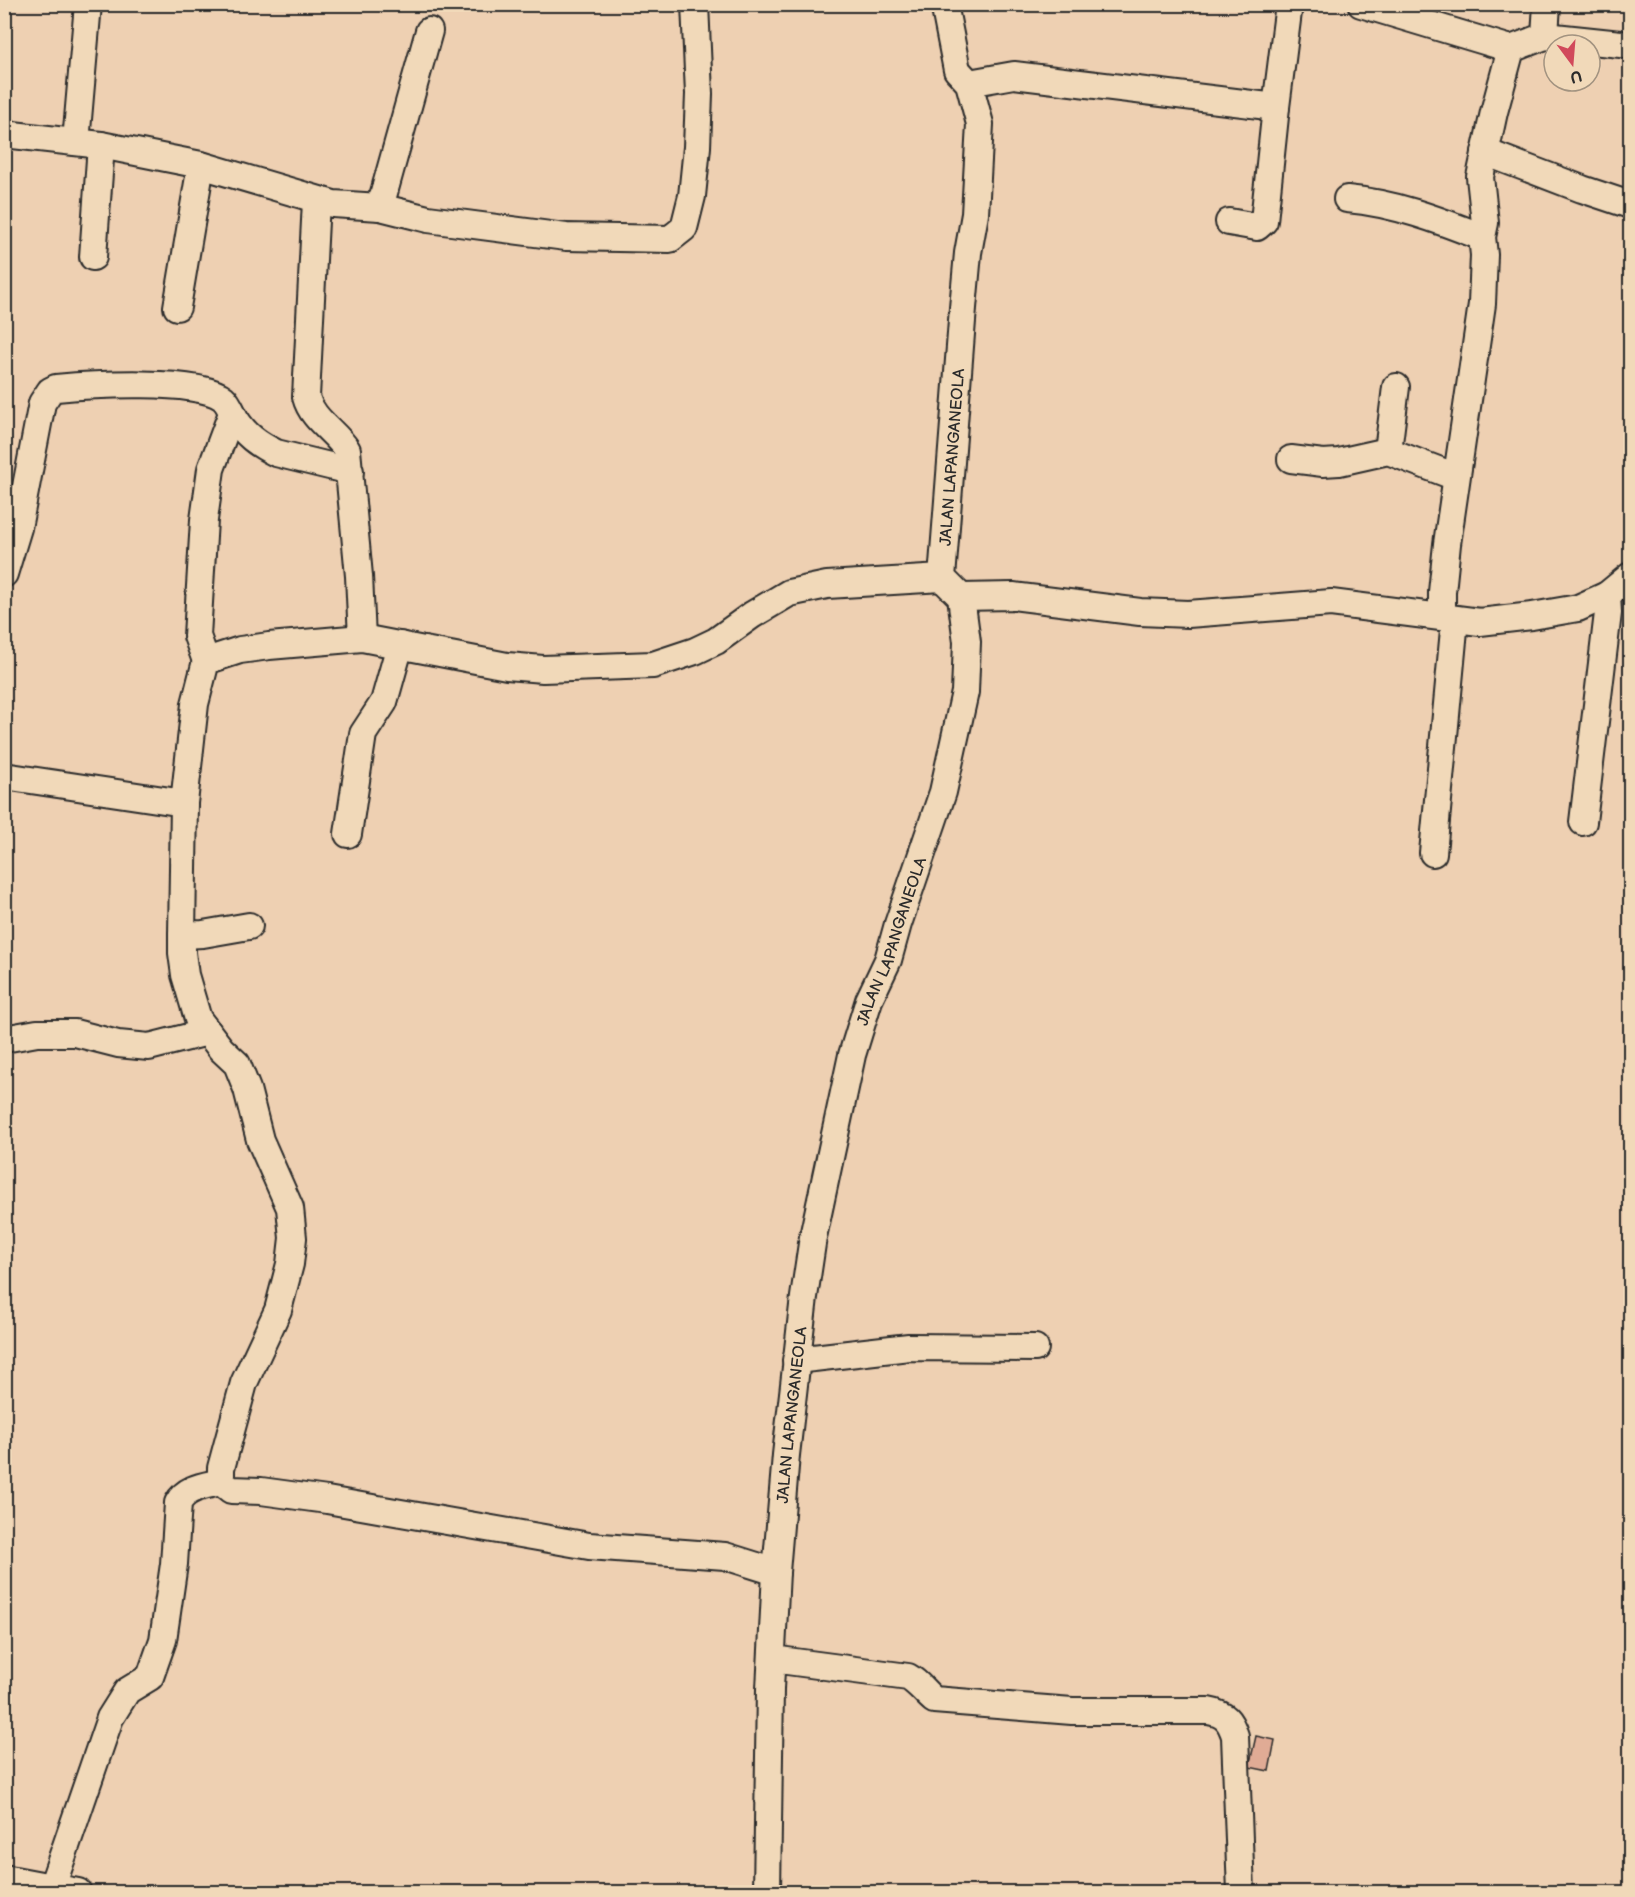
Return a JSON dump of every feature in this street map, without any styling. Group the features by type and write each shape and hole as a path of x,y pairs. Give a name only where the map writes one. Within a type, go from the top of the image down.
{"street":[{"path":"76,142 88,4"},
{"path":"4,134 102,146 201,165 241,175 316,201 380,207 428,219 566,237 670,239 684,228 692,196 698,147 699,94 695,4"},
{"name":"JALAN LAPANGANEOLA","path":"942,578 963,308 975,214 980,124 969,83 957,70 944,4"},
{"path":"1229,222 1257,227 1264,221 1289,4"},
{"path":"1361,4 1511,49 1542,37"},
{"path":"1545,33 1547,4"},
{"path":"380,207 429,32"},
{"path":"1602,42 1630,45"},
{"path":"1433,853 1448,618 1443,580 1482,304 1484,255 1482,237 1485,223 1480,177 1511,49"},
{"path":"969,83 1014,75 1276,107"},
{"path":"93,256 102,146"},
{"path":"1485,152 1630,205"},
{"path":"177,307 201,165"},
{"path":"1347,199 1369,201 1440,220 1482,237"},
{"path":"316,201 306,397 308,405 323,425 341,441 347,450 359,576 362,638"},
{"path":"4,574 18,528 42,403 50,391 56,388 112,384 182,386 207,390 224,399 243,431 255,442 283,455 350,471"},
{"path":"1388,451 1396,387"},
{"path":"232,413 211,469 204,520 197,636 206,661 195,704 184,803 182,952 198,1019 237,1064 247,1089 260,1140 290,1208 293,1238 290,1264 278,1310 244,1383 220,1468 221,1482 231,1490 261,1491 327,1500 590,1546 725,1556 776,1572"},
{"path":"1291,459 1323,463 1338,462 1388,451 1456,477"},
{"path":"206,661 221,655 259,647 362,638 507,666 543,669 653,665 717,641 752,615 789,593 827,585 942,578 961,597 1013,596 1140,612 1188,614 1331,603 1480,622 1578,608 1607,595 1630,576"},
{"path":"1582,822 1608,613 1607,595"},
{"name":"JALAN LAPANGANEOLA","path":"767,1893 776,1572 796,1360 813,1237 852,1055 869,1000 888,960 943,792 965,692 967,642 961,597"},
{"path":"348,834 363,734 384,702 400,645"},
{"path":"4,776 184,803"},
{"path":"182,935 203,934 249,926"},
{"path":"4,1039 37,1033 75,1033 118,1044 149,1047 208,1032"},
{"path":"796,1360 909,1347 1035,1348"},
{"path":"4,1878 70,1891 110,1718 127,1690 150,1677 163,1640 174,1564 178,1503 182,1496 190,1490 221,1482"},
{"path":"772,1659 908,1677 918,1682 924,1692 934,1700 1072,1711 1208,1711 1222,1714 1231,1723 1235,1736 1241,1893"}],"building":[{"path":"1256,1736 1275,1740 1269,1771 1249,1767"}]}
